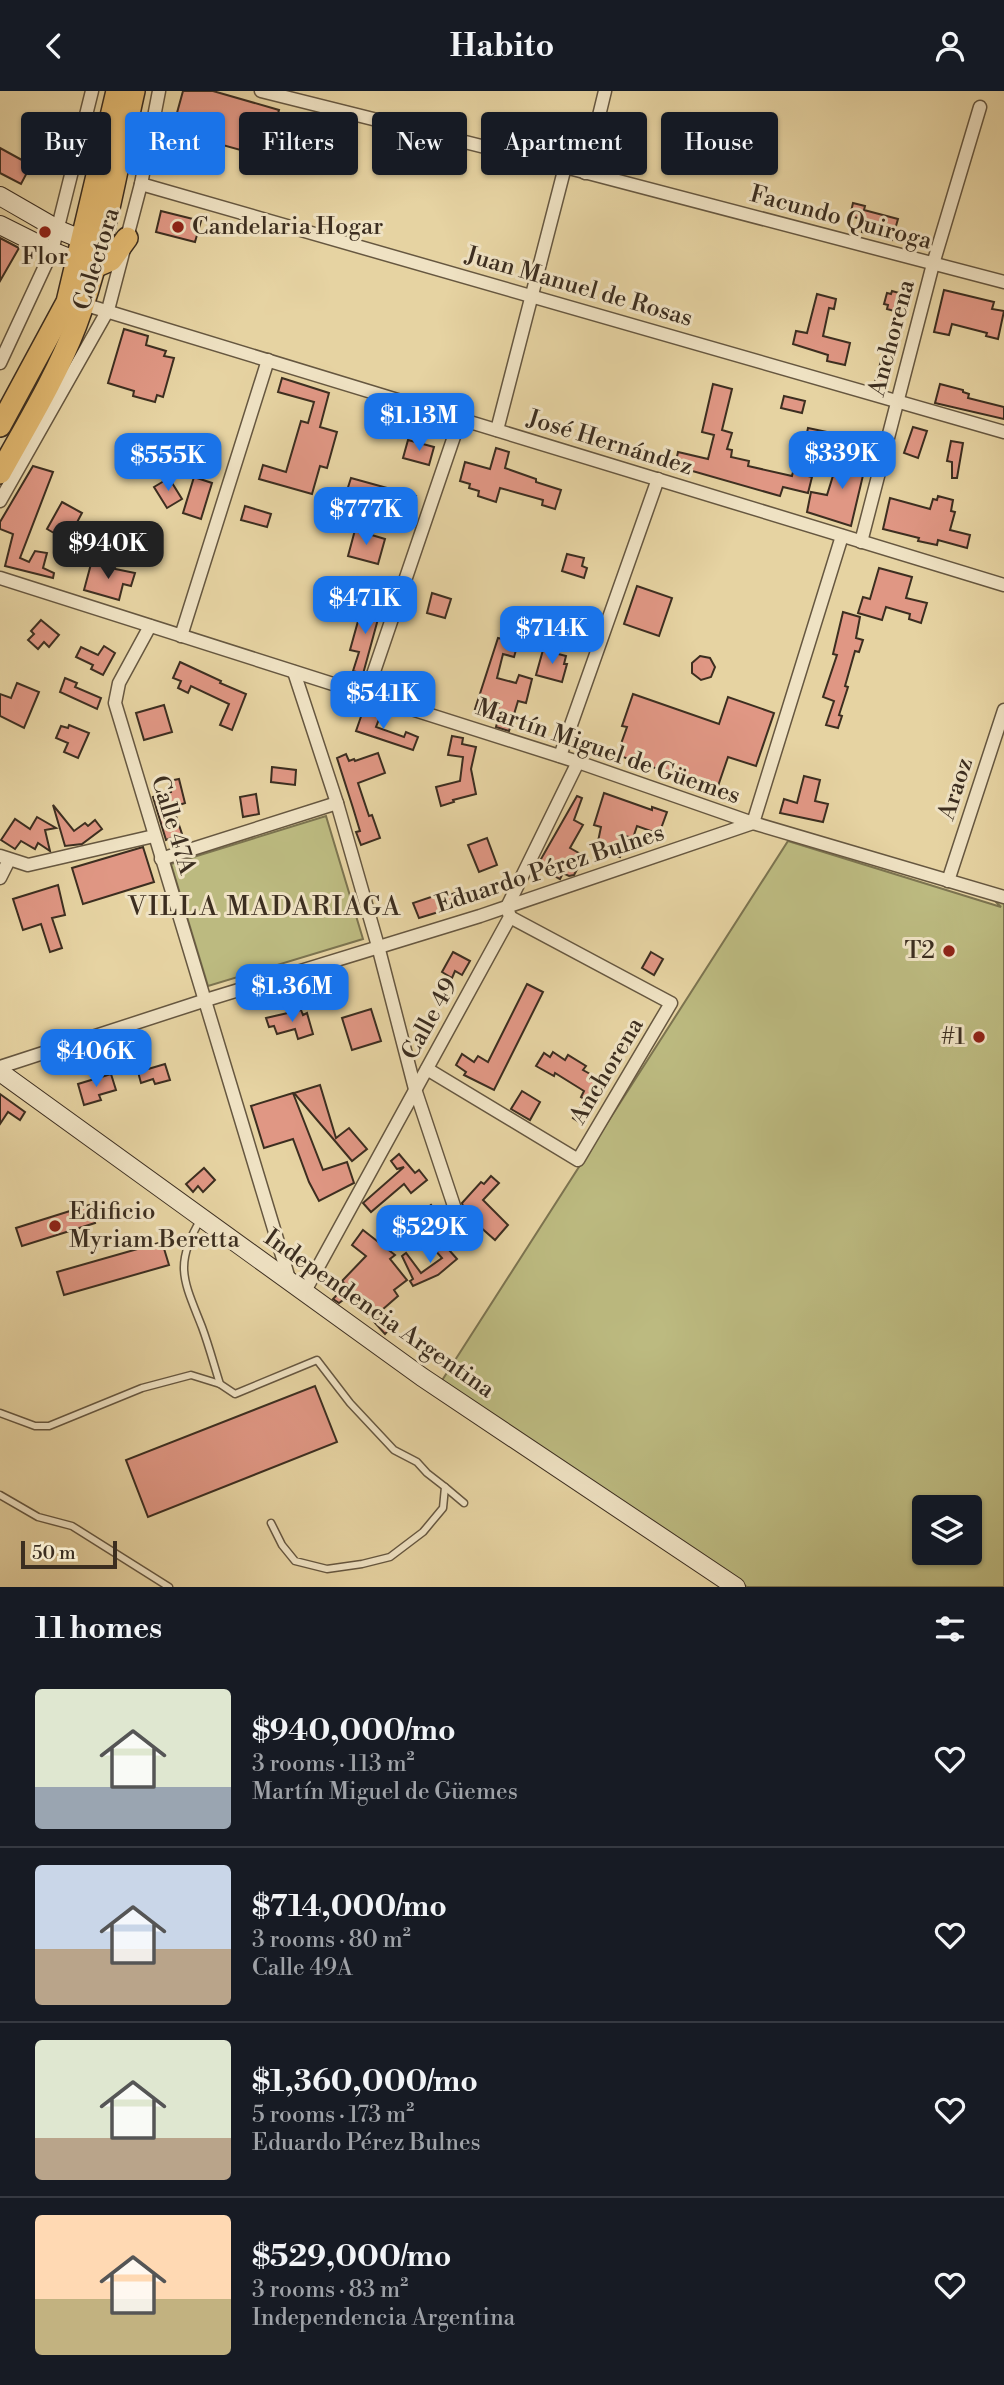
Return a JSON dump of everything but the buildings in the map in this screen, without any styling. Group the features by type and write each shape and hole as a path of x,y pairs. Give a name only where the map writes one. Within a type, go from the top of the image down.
{"highway":[{"path":"90,243 117,91"},
{"path":"0,426 67,302 84,264 134,91"},
{"path":"84,264 111,260 127,239"},
{"path":"0,473 62,358 83,304 84,264"}],"main road":[{"path":"0,196 58,230 90,243"},
{"path":"0,225 84,264"},
{"name":"Independencia Argentina","path":"0,1070 201,1219 422,1377 736,1587"}],"street":[{"path":"0,363 52,251 92,91"},
{"name":"Colectora","path":"0,501 107,310 141,184 159,91"},
{"name":"Facundo Quiroga","path":"261,91 481,146"},
{"path":"600,112 605,91"},
{"name":"Anchorena","path":"861,541 933,264 980,107"},
{"path":"497,430 563,175"},
{"name":"Facundo Quiroga","path":"593,175 1004,282"},
{"name":"Juan Manuel de Rosas","path":"141,184 1004,432"},
{"name":"José Hernández","path":"83,304 1004,585"},
{"path":"181,636 268,359"},
{"path":"366,695 460,419"},
{"path":"560,756 658,479"},
{"path":"753,823 842,536"},
{"name":"Martín Miguel de Güemes","path":"0,578 560,756 753,823 1004,897"},
{"name":"Calle 47A","path":"149,626 119,683 115,703 161,859 297,1287"},
{"path":"294,672 337,803 415,1089 458,1221"},
{"name":"Araoz","path":"948,881 1004,710"},
{"name":"Calle 49","path":"297,1287 427,1069 509,912 578,762"},
{"path":"161,859 337,803"},
{"name":"Eduardo Pérez Bulnes","path":"0,1070 205,1000 378,946 509,912 753,823"},
{"path":"0,878 4,858 28,865 154,836"},
{"name":"Anchorena","path":"427,1069 578,1160 671,1003 509,912"}],"lane":[{"path":"201,1219 192,1233 184,1260 184,1280 220,1384"},
{"path":"0,1413 35,1426 49,1426 142,1388 191,1375 220,1384 235,1394 317,1360 350,1403 394,1450 417,1462 464,1503"},
{"path":"271,1523 282,1545 295,1561 327,1569 362,1564 390,1557 423,1532 443,1508 445,1487"},
{"path":"0,1495 38,1517 72,1526 169,1587"}],"shaded area":[{"path":"326,816 363,939 208,986 171,864"},
{"path":"788,841 1001,907 992,898 1004,902 1004,1587 747,1587 441,1382 448,1371 444,1368 450,1368"}],"place":[{"name":"Candelaria Hogar","path":"178,227"},
{"name":"Flor","path":"45,232"},
{"name":"T2","path":"949,951"},
{"name":"#1","path":"979,1037"},
{"name":"Edificio Myriam Beretta","path":"55,1226"}],"district":[{"name":"VILLA MADARIAGA","path":"265,907"}]}
